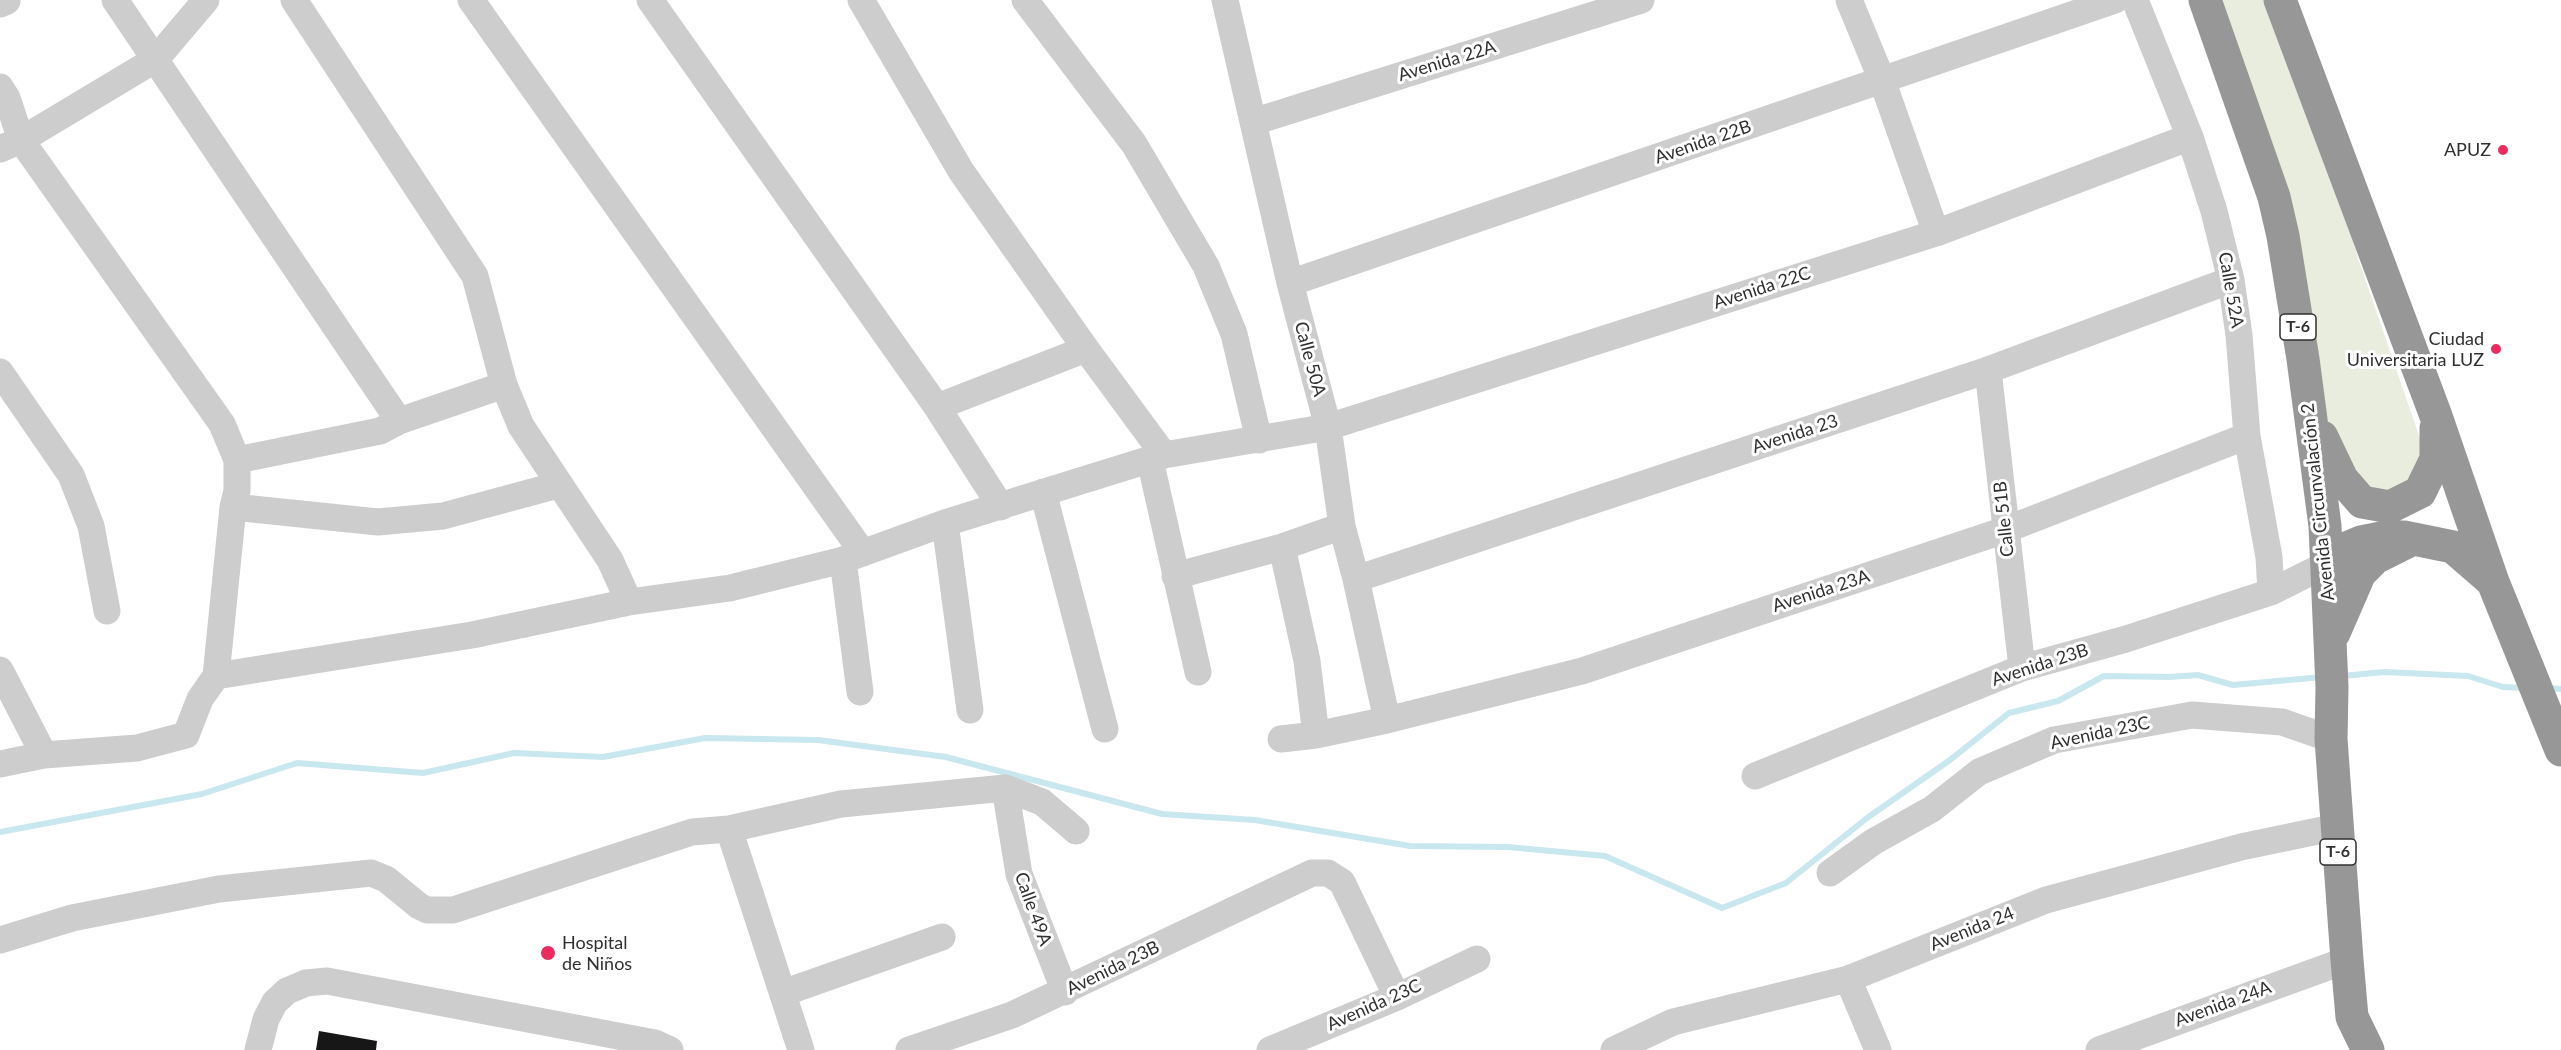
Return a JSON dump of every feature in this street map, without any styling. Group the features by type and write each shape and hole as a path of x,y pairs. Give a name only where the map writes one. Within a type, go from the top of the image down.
{"highway":[{"name":"Avenida Circunvalación 2","path":"2205,0 2274,197 2283,236 2310,411 2327,564 2331,739 2352,1017 2368,1050"},
{"name":"T-6","path":"2280,0 2436,416 2493,582 2561,750"},
{"name":"T-6","path":"2310,411 2342,479 2362,502 2390,507 2420,492 2436,459 2436,416"},
{"name":"T-6","path":"2327,564 2349,547 2361,542 2386,537 2421,540 2453,547 2493,582"},
{"path":"2331,665 2360,573 2375,558 2401,544 2421,540"}],"street":[{"path":"116,0 399,421"},
{"path":"11,144 156,59 206,0"},
{"path":"294,0 475,276 504,385 521,426 558,485 610,560 629,602"},
{"path":"471,0 853,556 860,692"},
{"path":"651,0 937,407 1001,507"},
{"path":"861,0 961,171 1086,349 1157,457 1175,576 1198,672"},
{"path":"1025,0 1134,144 1206,266 1234,334 1259,440"},
{"name":"Calle 50A","path":"1225,0 1290,283 1328,427 1342,526 1387,720"},
{"name":"Avenida 22A","path":"1253,122 1641,0"},
{"path":"1849,0 1882,80 1936,233"},
{"name":"Avenida 22B","path":"1290,283 2115,0"},
{"name":"Calle 52A","path":"2135,0 2190,137 2214,211 2231,280 2239,335 2247,436 2269,557 2271,592"},
{"path":"0,87 7,98 11,144 222,424 237,460 237,490 233,507 216,676 200,699 186,735 137,748 44,755 0,764"},
{"name":"Avenida 22C","path":"216,676 472,635 629,602 730,588 853,556 1043,492 1157,457 1328,427 1936,233 2190,137"},
{"name":"Avenida 23","path":"1356,579 1988,370 2231,280"},
{"path":"937,407 1086,349"},
{"name":"Calle 51B","path":"1988,370 2022,668"},
{"path":"0,372 70,475 91,526 107,611"},
{"path":"237,460 380,431 399,421 504,385"},
{"name":"Avenida 23A","path":"1281,739 1316,735 1387,720 1582,671 2005,530 2247,436"},
{"path":"233,507 378,522 443,516 558,485"},
{"path":"1043,492 1105,729"},
{"path":"945,524 970,710"},
{"path":"1175,576 1282,547 1342,526"},
{"path":"1282,547 1307,661 1316,735"},
{"name":"Avenida 23B","path":"1755,776 2022,668 2126,639 2271,592 2327,564"},
{"path":"0,670 44,755"},
{"name":"Avenida 23C","path":"1830,873 1873,842 1932,809 1979,772 2054,740 2192,715 2282,722 2331,739"},
{"path":"0,940 72,918 219,889 371,873 386,879 427,910 453,910 692,832 729,829 841,804 1005,788 1042,802 1076,831"},
{"name":"Calle 49A","path":"1005,788 1019,874 1065,992"},
{"name":"Avenida 24","path":"1614,1050 1673,1022 1848,979 2046,900 2241,847 2337,827"},
{"path":"729,829 801,1050"},
{"name":"Avenida 23B","path":"909,1050 1012,1015 1065,992 1312,873 1328,873 1342,882 1397,997"},
{"path":"783,993 942,937"},
{"name":"Avenida 23C","path":"1270,1050 1397,997 1477,959"},
{"name":"Avenida 24A","path":"2099,1050 2347,960"},
{"path":"1848,979 1878,1050"},
{"path":"258,1050 266,1018 275,1002 287,991 306,983 327,981 655,1043 670,1050"},
{"path":"2351,1050 2352,1017"}],"green space":[{"path":"2214,0 2267,0 2334,179 2358,258 2426,456 2417,479 2393,494 2369,494 2348,474 2327,418"}],"building":[{"path":"319,1031 377,1041 376,1050 316,1050"}],"waterway":[{"path":"2342,676 2384,672 2468,676 2503,687 2524,688"},
{"path":"0,832 202,794 297,763 423,773 514,753 603,757 705,738 818,740 946,757 1162,814 1255,820 1410,846 1508,847 1605,856 1722,908 1786,883 1867,818 1950,760 2009,713 2058,701 2104,676 2198,675 2233,685 2322,677"},
{"path":"2547,688 2561,689"}],"place":[{"name":"APUZ","path":"2503,150"},
{"name":"Ciudad Universitaria LUZ","path":"2496,349"},
{"name":"Hospital de Niños","path":"548,953"}]}
